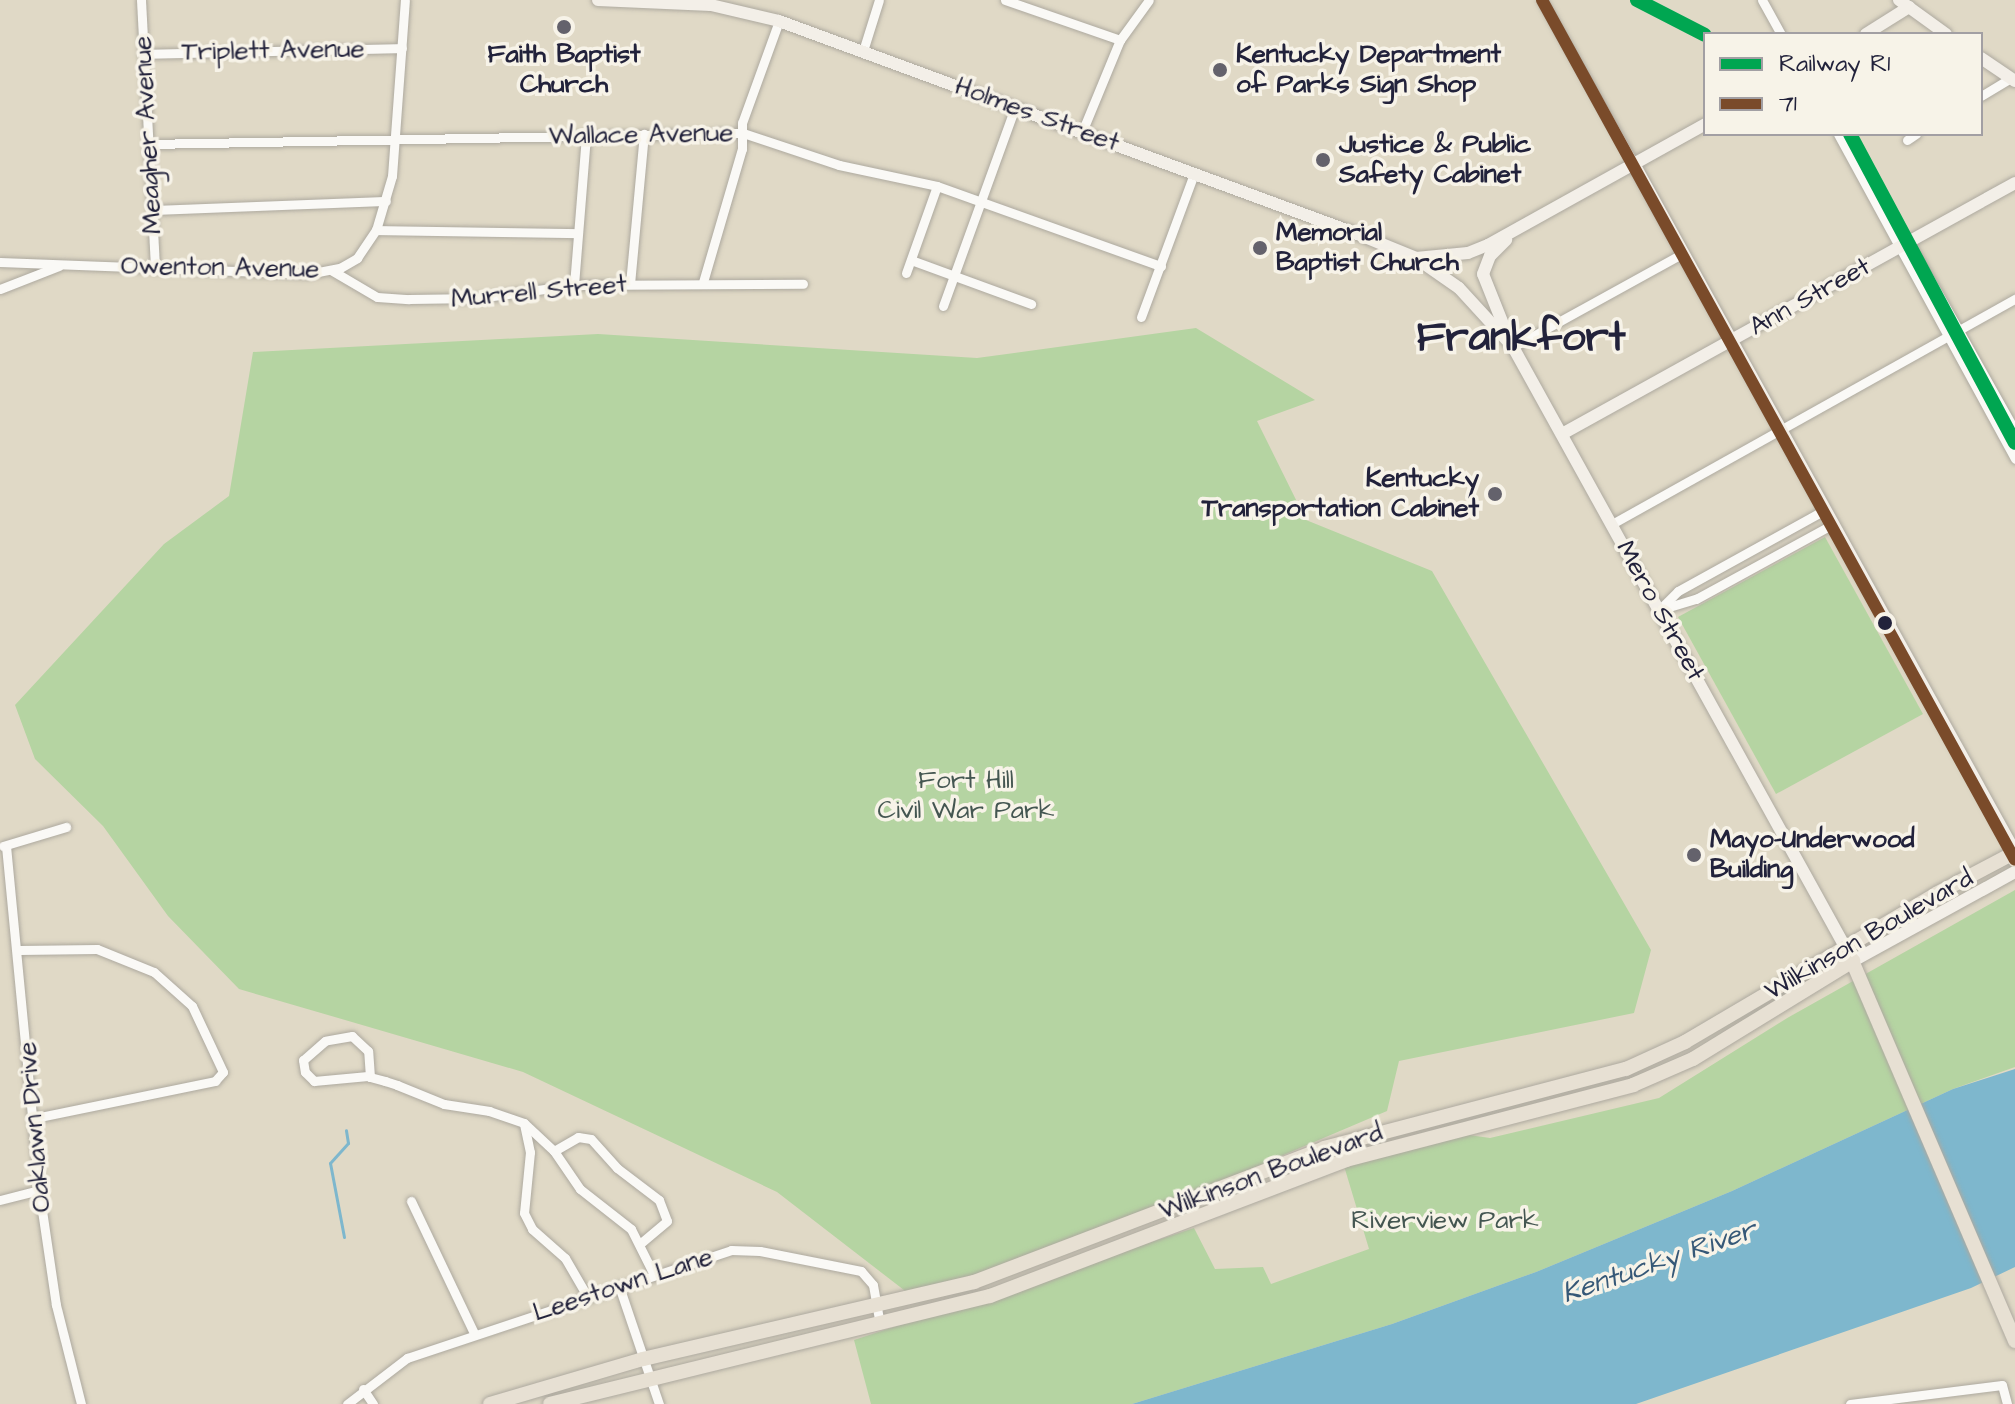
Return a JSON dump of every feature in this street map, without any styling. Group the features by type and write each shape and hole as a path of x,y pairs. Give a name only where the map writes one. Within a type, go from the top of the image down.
{"highway":[{"name":"Wilkinson Boulevard","path":"490,1404 643,1359 877,1305 1024,1265 1349,1140 1626,1069 1685,1042 1844,945 2014,855"},
{"path":"1844,945 1875,1009 2015,1341"},
{"name":"Wilkinson Boulevard","path":"550,1404 649,1376 880,1324 1026,1284 1370,1152 1654,1078 1853,961"}],"main road":[{"name":"Holmes Street","path":"598,0 728,7 779,21 1416,258 1459,288"},
{"path":"1868,32 1904,3 1943,32"},
{"path":"1983,59 2013,80"},
{"path":"1416,258 1468,253 1518,230 1703,125"},
{"path":"1634,164 2014,855"},
{"name":"Ann Street","path":"1562,434 1732,341 1902,242 2015,183"},
{"path":"1513,347 1483,274 1490,256 1518,230"},
{"name":"Mero Street","path":"1459,288 1513,347 1844,945"},
{"name":"Wilkinson Boulevard","path":"1853,961 2015,872"}],"street":[{"name":"Meagher Avenue","path":"141,0 155,269"},
{"name":"Owenton Avenue","path":"0,262 308,274 330,270 357,258 376,230 386,201 397,140 405,0"},
{"path":"863,51 879,0"},
{"path":"1005,0 1120,40"},
{"path":"1082,132 1120,40 1149,0"},
{"path":"1542,0 1634,164"},
{"path":"1762,0 1780,32"},
{"path":"703,282 743,133 742,123 779,21"},
{"name":"Triplett Avenue","path":"143,54 402,48"},
{"path":"1983,95 2013,80"},
{"path":"943,306 1015,107"},
{"name":"Wallace Avenue","path":"148,144 743,133 839,165 937,186 1161,266"},
{"path":"630,284 644,134"},
{"path":"574,285 586,135"},
{"path":"1839,136 1902,242 2011,413 2015,431"},
{"path":"1141,317 1194,174"},
{"path":"906,273 937,186"},
{"path":"152,210 386,201"},
{"path":"376,230 578,233"},
{"path":"1902,242 2015,459"},
{"path":"1513,347 1683,253"},
{"path":"911,260 1031,304"},
{"path":"0,289 62,265"},
{"name":"Murrell Street","path":"330,270 387,298 478,298 574,285 703,282 803,284"},
{"path":"1612,524 2015,299"},
{"path":"1659,610 1678,591 1825,510"},
{"path":"1659,610 1696,599 1833,524"},
{"path":"3,846 66,827"},
{"name":"Oaklawn Drive","path":"3,846 19,950 39,1190 56,1305 81,1404"},
{"path":"19,950 97,949 154,972 192,1006 223,1072 215,1081 34,1118"},
{"path":"370,1077 367,1047 355,1037 342,1036 304,1056 305,1072 317,1082 370,1077 444,1104 489,1111 524,1123 554,1151 580,1189 642,1242 654,1275"},
{"path":"524,1123 529,1144 524,1213 532,1229 570,1264 587,1296"},
{"path":"554,1151 578,1137 591,1139 617,1168 659,1200 667,1221 642,1242"},
{"path":"529,1144 542,1140"},
{"path":"0,1200 39,1190"},
{"path":"411,1201 474,1333"},
{"name":"Leestown Lane","path":"347,1404 407,1358 474,1333 731,1250 760,1251 861,1271 873,1285 880,1324"},
{"path":"619,1286 659,1404"},
{"path":"1850,1404 2002,1385 2007,1404"},
{"path":"363,1389 373,1404"}],"green space":[{"name":"Fort Hill Civil War Park","path":"1196,328 1315,400 1257,421 1306,520 1432,571 1651,950 1634,1013 1399,1061 1387,1111 1035,1261 913,1297 777,1192 523,1072 239,989 168,916 103,826 35,759 15,705 164,544 229,496 253,352 598,334 977,358"},
{"path":"1825,537 1923,714 1776,794 1678,617"},
{"name":"Riverview Park","path":"2015,890 2015,1067 1953,1089 1732,1191 1536,1272 1392,1324 1132,1404 871,1404 854,1340 1194,1228 1215,1269 1263,1267 1271,1284 1369,1249 1344,1166 1462,1134 1490,1138 1659,1098 1789,1017"}],"water":[{"name":"Kentucky River","path":"2015,1069 2015,1267 1971,1288 1636,1404 1132,1404 1392,1324 1536,1272 1732,1191 1953,1089"}],"waterway":[{"path":"344,1237 330,1163 348,1143 346,1130"}],"rail line":[{"name":"R1","path":"1637,0 1703,34"},
{"name":"R1","path":"1851,136 2015,443"}],"transit line":[{"name":"71","path":"1542,0 2015,860"}],"place":[{"name":"Faith Baptist Church","path":"564,27"},
{"name":"Kentucky Department of Parks Sign Shop","path":"1220,70"},
{"name":"Justice & Public Safety Cabinet","path":"1323,160"},
{"name":"Memorial Baptist Church","path":"1260,248"},
{"name":"Kentucky Transportation Cabinet","path":"1495,494"},
{"name":"Mayo-Underwood Building","path":"1694,855"}],"district":[{"name":"Frankfort","path":"1521,338"}]}
